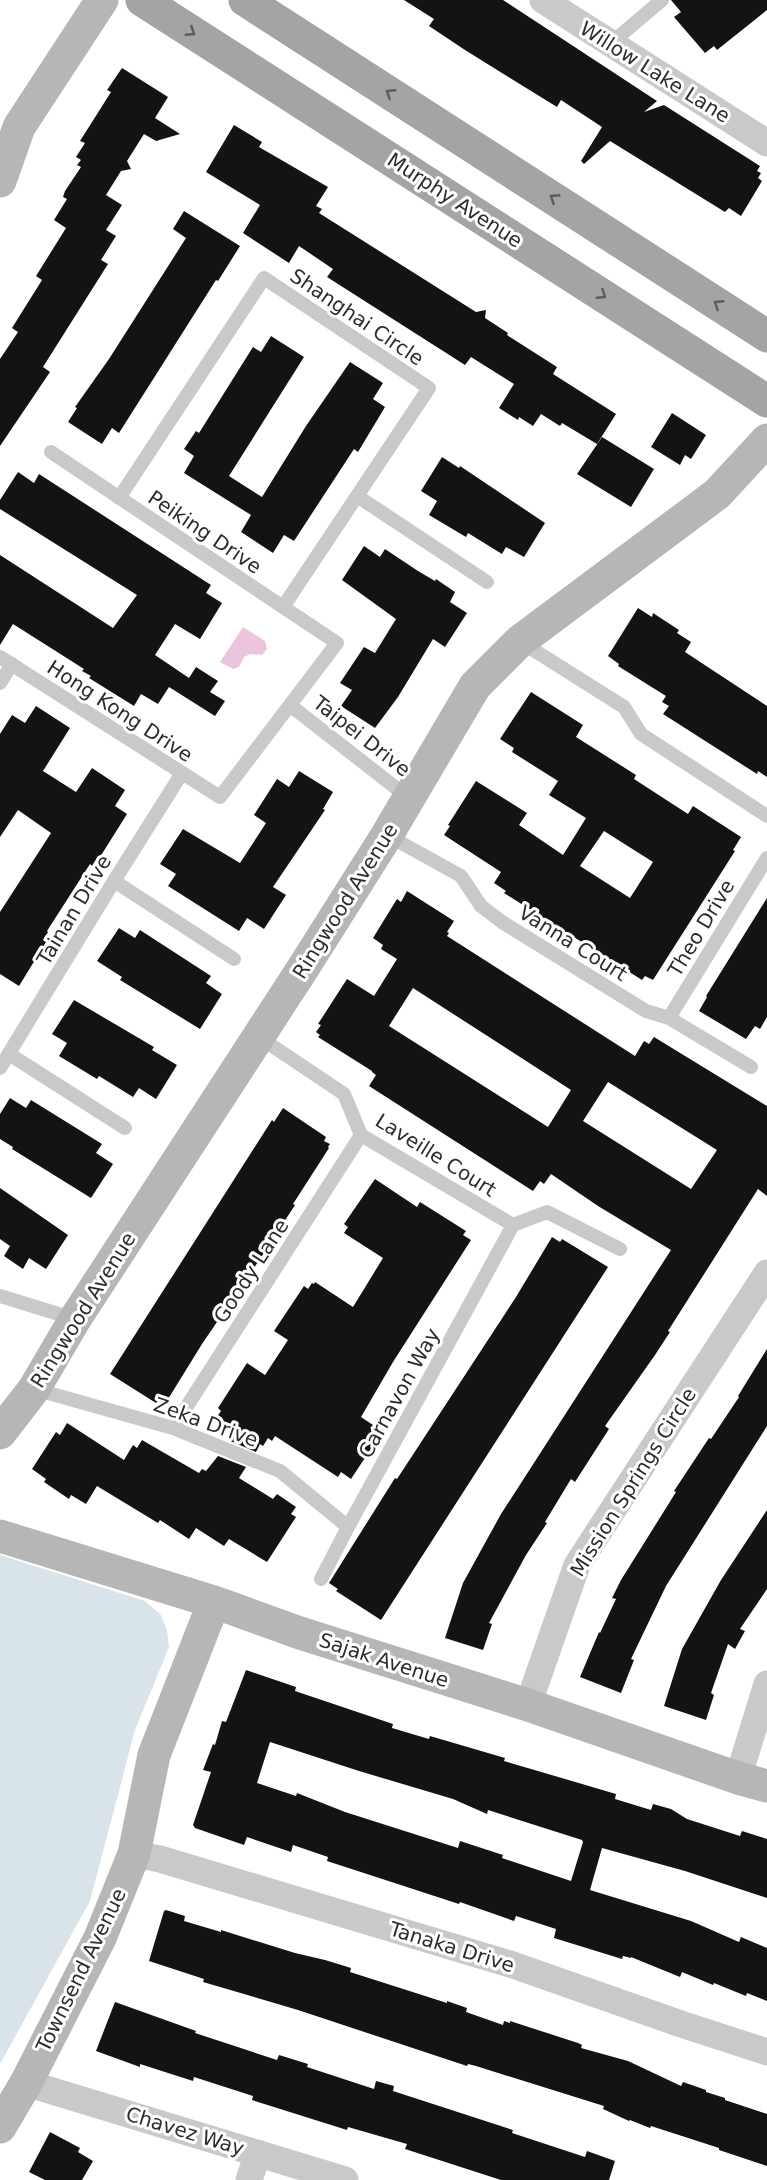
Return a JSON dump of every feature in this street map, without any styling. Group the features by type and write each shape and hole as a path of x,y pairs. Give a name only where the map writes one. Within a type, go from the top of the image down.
{"main road":[{"name":"Murphy Avenue","path":"142,0 767,401"},
{"path":"245,0 767,336"}],"street":[{"path":"0,181 19,127 102,0"},
{"name":"Willow Lake Lane","path":"543,0 767,143"},
{"name":"Ringwood Avenue","path":"0,1433 34,1389 75,1319 259,1037 410,798 475,686 520,641 717,494 767,440"},
{"name":"Mission Springs Circle","path":"528,1705 577,1565 767,1273"},
{"name":"Sajak Avenue","path":"0,1536 214,1602 300,1633 528,1705 752,1782"},
{"name":"Townsend Avenue","path":"0,2127 26,2083 100,1938 134,1854 154,1755 214,1602"},
{"path":"752,1782 767,1684"},
{"name":"Tanaka Drive","path":"134,1854 160,1859 510,1964 767,2052"},
{"name":"Chavez Way","path":"26,2083 345,2180"},
{"path":"249,2180 258,2153"}],"lane":[{"path":"610,44 662,0"},
{"name":"Shanghai Circle","path":"119,498 264,278 429,388 283,607"},
{"name":"Peiking Drive","path":"51,452 337,643"},
{"path":"357,496 487,582"},
{"path":"520,641 624,707 640,734 767,816"},
{"name":"Taipei Drive","path":"220,797 337,643"},
{"name":"Hong Kong Drive","path":"0,657 220,797"},
{"path":"0,683 12,664"},
{"name":"Taipei Drive","path":"291,706 410,798"},
{"name":"Tainan Drive","path":"0,1068 182,773"},
{"name":"Vanna Court","path":"387,835 461,876 481,906 502,922 646,1011 669,1018 750,1067"},
{"name":"Theo Drive","path":"669,1018 767,858"},
{"path":"114,881 234,959"},
{"name":"Laveille Court","path":"259,1037 344,1094 361,1135 513,1225"},
{"path":"9,1054 125,1128"},
{"name":"Goody Lane","path":"173,1428 361,1135"},
{"path":"513,1225 547,1212 620,1249"},
{"name":"Carnavon Way","path":"321,1579 513,1225"},
{"path":"0,1296 75,1319"},
{"name":"Zeka Drive","path":"34,1389 173,1428 280,1471 348,1527"}],"shaded area":[{"path":"243,627 265,641 267,649 262,655 250,654 244,657 239,667 233,669 220,662"},
{"path":"0,1555 145,1601 161,1615 167,1630 169,1647 135,1730 90,1901 0,2064"}],"building":[{"path":"404,0 503,0 657,101 644,112 664,105 760,166 757,171 761,173 758,178 762,181 741,216 729,208 725,212 610,141 584,164 581,161 602,127 561,100 557,107 465,50 429,26 434,19"},
{"path":"671,0 767,0 767,10 717,50 714,46 705,53 674,17 681,12"},
{"path":"122,68 168,97 155,118 180,134 156,141 144,134 127,161 131,169 121,171 106,195 122,205 106,230 116,236 101,260 108,264 43,367 50,372 0,446 0,359 18,332 12,328 42,280 36,276 66,228 54,220 67,199 63,197 65,191 81,167 77,165 81,160 76,157 85,143 80,141 111,92 107,90"},
{"path":"234,125 262,142 259,147 328,187 316,206 322,209 319,213 476,312 486,310 485,318 557,367 553,374 616,414 597,444 562,423 560,426 541,414 533,426 519,417 518,420 499,408 514,384 471,357 465,365 327,277 333,269 299,246 289,263 243,233 260,205 206,172"},
{"path":"184,211 240,246 119,433 112,428 102,444 68,422 77,408 75,407 109,359 186,238 173,229"},
{"path":"271,336 304,357 229,476 262,497 306,426 350,362 383,383 373,399 385,407 358,452 354,449 294,541 284,535 273,553 241,532 251,515 184,473 194,456 184,449 196,431 199,433 253,347 261,352"},
{"path":"672,413 706,435 691,459 685,455 680,465 651,447"},
{"path":"602,437 654,469 631,507 577,474"},
{"path":"442,457 459,468 460,466 545,523 524,557 506,547 502,554 468,533 466,537 429,515 437,501 421,491"},
{"path":"18,472 34,483 39,474 211,585 206,593 222,603 200,639 175,624 155,655 189,678 196,667 218,681 210,692 225,701 215,716 169,687 158,704 141,694 134,706 89,678 91,676 82,671 84,669 13,624 0,645 0,555 113,628 137,595 0,509 0,500"},
{"path":"364,546 380,557 385,549 435,581 436,579 455,592 450,602 467,613 445,647 433,639 398,697 375,728 341,706 352,690 340,683 364,647 375,653 396,619 342,580"},
{"path":"638,608 652,617 653,613 679,630 677,633 691,642 685,652 767,706 767,777 758,771 757,774 663,714 669,706 662,702 666,696 618,666 619,664 608,656"},
{"path":"531,692 583,725 576,737 636,775 634,779 688,814 693,806 741,837 733,850 735,851 653,980 645,976 642,980 504,893 506,891 494,883 501,872 444,835 476,781 527,813 519,825 563,855 586,818 549,795 558,781 512,752 514,748 500,739","holes":["604,831 653,862 630,898 580,866"]},
{"path":"36,706 70,728 43,771 76,792 92,768 125,790 115,806 127,814 100,857 98,856 92,866 90,864 47,931 43,940 46,942 19,986 0,974 0,912 51,833 18,810 0,837 0,734 12,715 25,723"},
{"path":"299,771 333,792 323,809 325,810 273,887 286,895 264,929 247,918 239,931 168,886 176,874 160,864 183,829 240,863 266,823 254,815 277,779 289,787"},
{"path":"407,891 454,921 447,936 635,1056 644,1041 649,1044 654,1037 767,1106 767,1196 758,1189 668,1331 670,1332 605,1426 609,1429 575,1482 571,1479 489,1623 492,1624 483,1650 445,1638 463,1583 501,1514 671,1250 598,1206 551,1174 544,1184 540,1181 533,1191 369,1086 376,1075 372,1071 318,1037 320,1035 316,1032 321,1025 318,1024 347,979 374,996 397,959 381,949 383,945 373,938 397,899 401,902","holes":["413,988 571,1090 548,1127 389,1026","608,1082 717,1150 691,1189 583,1121"]},
{"path":"767,898 767,1017 760,1029 755,1026 746,1039 699,1011"},
{"path":"119,928 135,938 140,930 211,976 206,983 222,994 200,1029 120,980 122,977 97,961"},
{"path":"74,1000 154,1047 152,1050 177,1065 156,1099 139,1088 133,1097 99,1076 97,1079 59,1056 67,1043 52,1034"},
{"path":"10,1098 26,1108 31,1100 102,1144 96,1153 113,1164 91,1198 12,1149 13,1147 0,1139 0,1114"},
{"path":"283,1108 326,1137 324,1141 330,1144 329,1148 293,1204 295,1205 202,1344 165,1404 159,1399 156,1403 110,1374 272,1120 274,1122"},
{"path":"375,1179 417,1207 420,1202 466,1231 463,1235 471,1240 393,1362 361,1417 373,1425 370,1428 380,1435 351,1479 341,1472 338,1477 275,1436 272,1441 268,1438 263,1446 260,1444 256,1452 228,1440 232,1433 214,1421 221,1411 218,1408 247,1363 265,1375 288,1340 274,1331 304,1286 308,1289 315,1282 353,1307 383,1258 344,1233 348,1227 344,1224"},
{"path":"0,1188 68,1235 46,1269 29,1258 23,1269 4,1256 10,1246 0,1239"},
{"path":"552,1237 560,1242 562,1239 608,1267 381,1620 336,1591 338,1589 329,1583 395,1478 397,1479 516,1297"},
{"path":"767,1349 767,1426 666,1586 631,1659 634,1660 621,1693 580,1677 616,1599 612,1598 621,1580 676,1492 674,1491 739,1397"},
{"path":"67,1423 124,1460 133,1445 137,1448 142,1440 199,1473 202,1469 206,1471 218,1456 246,1467 239,1478 273,1499 277,1494 296,1507 291,1514 296,1517 267,1562 229,1539 224,1546 196,1528 189,1539 160,1520 158,1523 97,1486 86,1504 71,1495 69,1499 44,1482 46,1479 32,1469 56,1432 60,1435"},
{"path":"767,1510 767,1589 740,1629 745,1631 735,1649 728,1644 711,1693 714,1695 706,1720 664,1706 682,1649 721,1580"},
{"path":"246,1670 296,1687 295,1691 393,1724 392,1728 429,1739 430,1736 505,1758 504,1761 616,1794 615,1799 651,1810 653,1804 671,1809 687,1819 740,1836 742,1831 767,1839 767,1898 685,1871 602,1848 590,1890 691,1921 739,1942 741,1937 767,1948 767,2001 747,1993 746,1996 714,1983 713,1985 682,1972 680,1977 631,1957 623,1956 622,1959 554,1938 556,1929 516,1916 514,1921 460,1902 459,1904 327,1861 328,1857 293,1845 291,1852 247,1837 244,1845 195,1828 193,1825 211,1772 203,1770 213,1744 215,1745 222,1721 226,1722","holes":["270,1742 453,1799 487,1814 488,1810 582,1840 571,1881 460,1841 458,1848 345,1812 297,1793 296,1796 257,1783"]},
{"path":"166,1910 185,1916 184,1921 351,1968 350,1972 447,2003 447,2001 467,2008 466,2012 503,2025 504,2021 510,2023 510,2021 578,2043 582,2045 581,2048 628,2061 681,2086 683,2082 725,2098 725,2100 767,2114 767,2166 719,2150 719,2148 629,2121 603,2109 604,2106 476,2066 468,2064 467,2066 298,2010 203,1982 204,1979 149,1961"},
{"path":"115,2002 196,2031 195,2033 277,2060 279,2055 308,2064 307,2067 374,2089 376,2081 394,2086 393,2091 513,2130 512,2133 585,2157 587,2151 615,2161 609,2180 501,2180 405,2149 407,2144 348,2127 347,2130 252,2100 253,2096 194,2077 193,2081 140,2064 140,2067 96,2051"},
{"path":"50,2132 80,2148 78,2152 93,2161 82,2180 45,2180 29,2172"}]}
